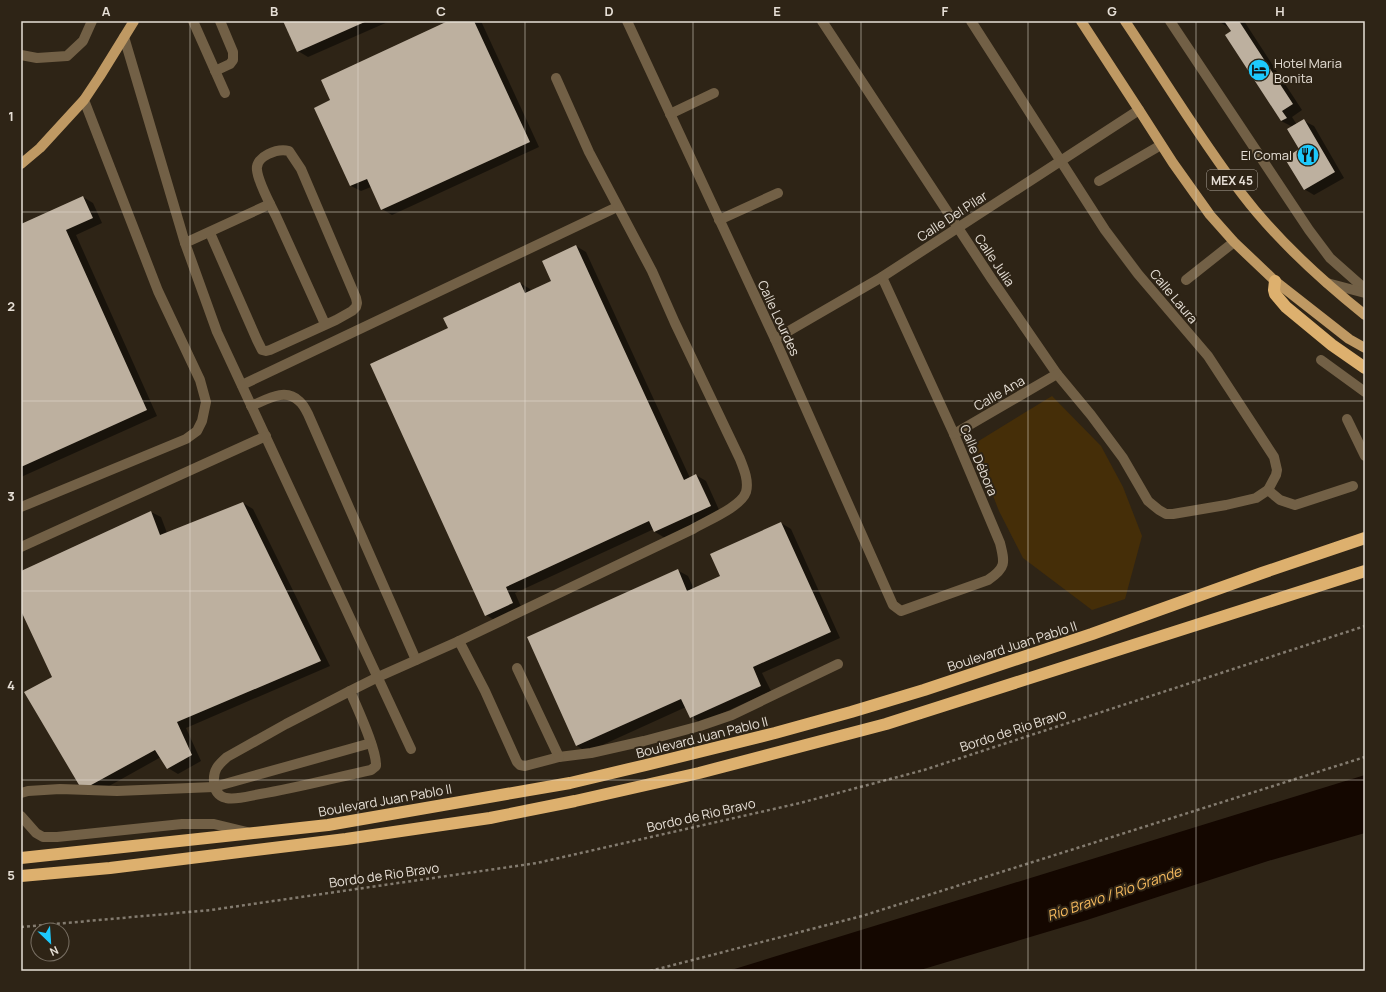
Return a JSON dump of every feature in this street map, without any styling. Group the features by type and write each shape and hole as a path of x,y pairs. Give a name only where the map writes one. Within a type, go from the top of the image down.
{"highway":[{"path":"1275,281 1275,294 1286,307 1332,345 1365,368"},
{"name":"Boulevard Juan Pablo II","path":"21,858 328,825 570,783 775,733 858,710 1100,632 1365,538"},
{"path":"21,876 110,868 346,839 490,818 575,801 699,773 886,724 1365,571"}],"main road":[{"path":"21,164 40,148 84,100 134,21"},
{"name":"MEX 45","path":"1081,21 1172,163 1210,215 1234,242 1275,281 1349,339 1365,348"},
{"name":"MEX 45","path":"1126,21 1243,195 1293,252 1365,315"}],"street":[{"path":"21,55 37,58 67,56 83,41 92,21"},
{"path":"193,21 215,72 226,93"},
{"path":"215,72 230,64 233,60 233,52 220,21"},
{"name":"Calle Lourdes","path":"628,21 775,339 893,605 901,611 915,606"},
{"name":"Calle Julia","path":"822,21 990,278 1057,374 1124,458 1148,501 1154,507 1166,514 1173,514 1226,506 1256,498 1268,490"},
{"name":"Calle Laura","path":"971,21 1106,230 1138,274 1208,356 1256,429 1274,458 1276,465 1276,475 1268,490"},
{"path":"1170,21 1309,230 1330,258 1365,289"},
{"path":"124,37 185,243 217,332 411,749"},
{"path":"350,691 376,761 376,766 371,770 240,798 228,798 218,794 214,787 215,770 227,757 286,724 350,691 378,677 459,641 693,529 742,500 746,493 747,484 745,472 740,459 675,323 652,271 589,152 556,78"},
{"path":"670,114 714,93"},
{"path":"21,507 186,440 197,430 202,421 206,402 200,380 158,290 84,100"},
{"name":"Calle Del Pilar","path":"775,339 882,277 1139,110"},
{"path":"1099,181 1161,145"},
{"path":"210,233 262,350 270,350 325,324 352,311 356,307 357,303 301,170 289,151 284,150 274,152 261,159 256,169 270,204 325,324"},
{"path":"719,220 778,193"},
{"path":"185,243 210,233 270,204"},
{"path":"242,385 617,207"},
{"path":"1186,280 1234,242"},
{"name":"Calle Débora","path":"882,277 954,434 1000,543 1004,562 1002,569 998,574 988,580 915,606"},
{"path":"1327,283 1365,294"},
{"path":"1321,360 1365,392"},
{"name":"Calle Ana","path":"954,434 1057,374"},
{"path":"252,406 282,394 290,394 300,401 311,419 416,660"},
{"path":"1347,419 1364,454"},
{"path":"21,547 266,436"},
{"path":"1268,490 1280,500 1295,505 1353,486"},
{"path":"459,641 517,762 520,765 525,766 559,757 599,751 644,741 700,726 732,715 838,664"},
{"path":"517,668 559,757"},
{"path":"21,793 28,791 60,789 118,791 214,787 370,743"},
{"path":"21,816 36,833 43,837 57,837 182,824 214,824 251,833"}],"path":[{"name":"Bordo de Rio Bravo","path":"21,927 211,910 537,863 800,803 924,770 1365,626"},
{"path":"650,971 862,916 1365,757"}],"shaded area":[{"path":"1052,396 1101,446 1123,487 1142,536 1125,599 1092,610 1023,558 999,511 977,455 977,442"}],"water":[{"name":"Río Bravo / Rio Grande","path":"1365,775 1365,833 1268,861 1087,920 917,971 728,971"}],"building":[{"path":"283,21 367,21 297,52"},
{"path":"448,21 474,21 530,142 381,210 367,179 350,186 314,108 330,100 321,80"},
{"name":"Hotel Maria Bonita","path":"1224,21 1239,21 1293,104 1282,111 1287,118 1281,121 1225,35 1231,31"},
{"name":"El Comal","path":"1304,119 1335,172 1304,190 1285,159 1299,149 1287,129"},
{"path":"83,196 93,218 66,230 147,410 21,467 21,224"},
{"path":"576,245 684,480 696,474 711,506 654,532 649,521 506,587 513,603 485,616 370,364 448,328 443,318 520,282 525,293 551,281 542,261"},
{"path":"243,502 321,661 177,722 192,755 167,769 155,750 82,790 24,692 52,677 21,611 21,571 151,511 160,535"},
{"path":"781,522 831,632 753,667 761,686 690,718 681,699 576,746 527,637 678,569 687,591 720,576 710,554"}],"place":[{"name":"Hotel Maria Bonita","path":"1259,70"},
{"name":"El Comal","path":"1308,155"}]}
